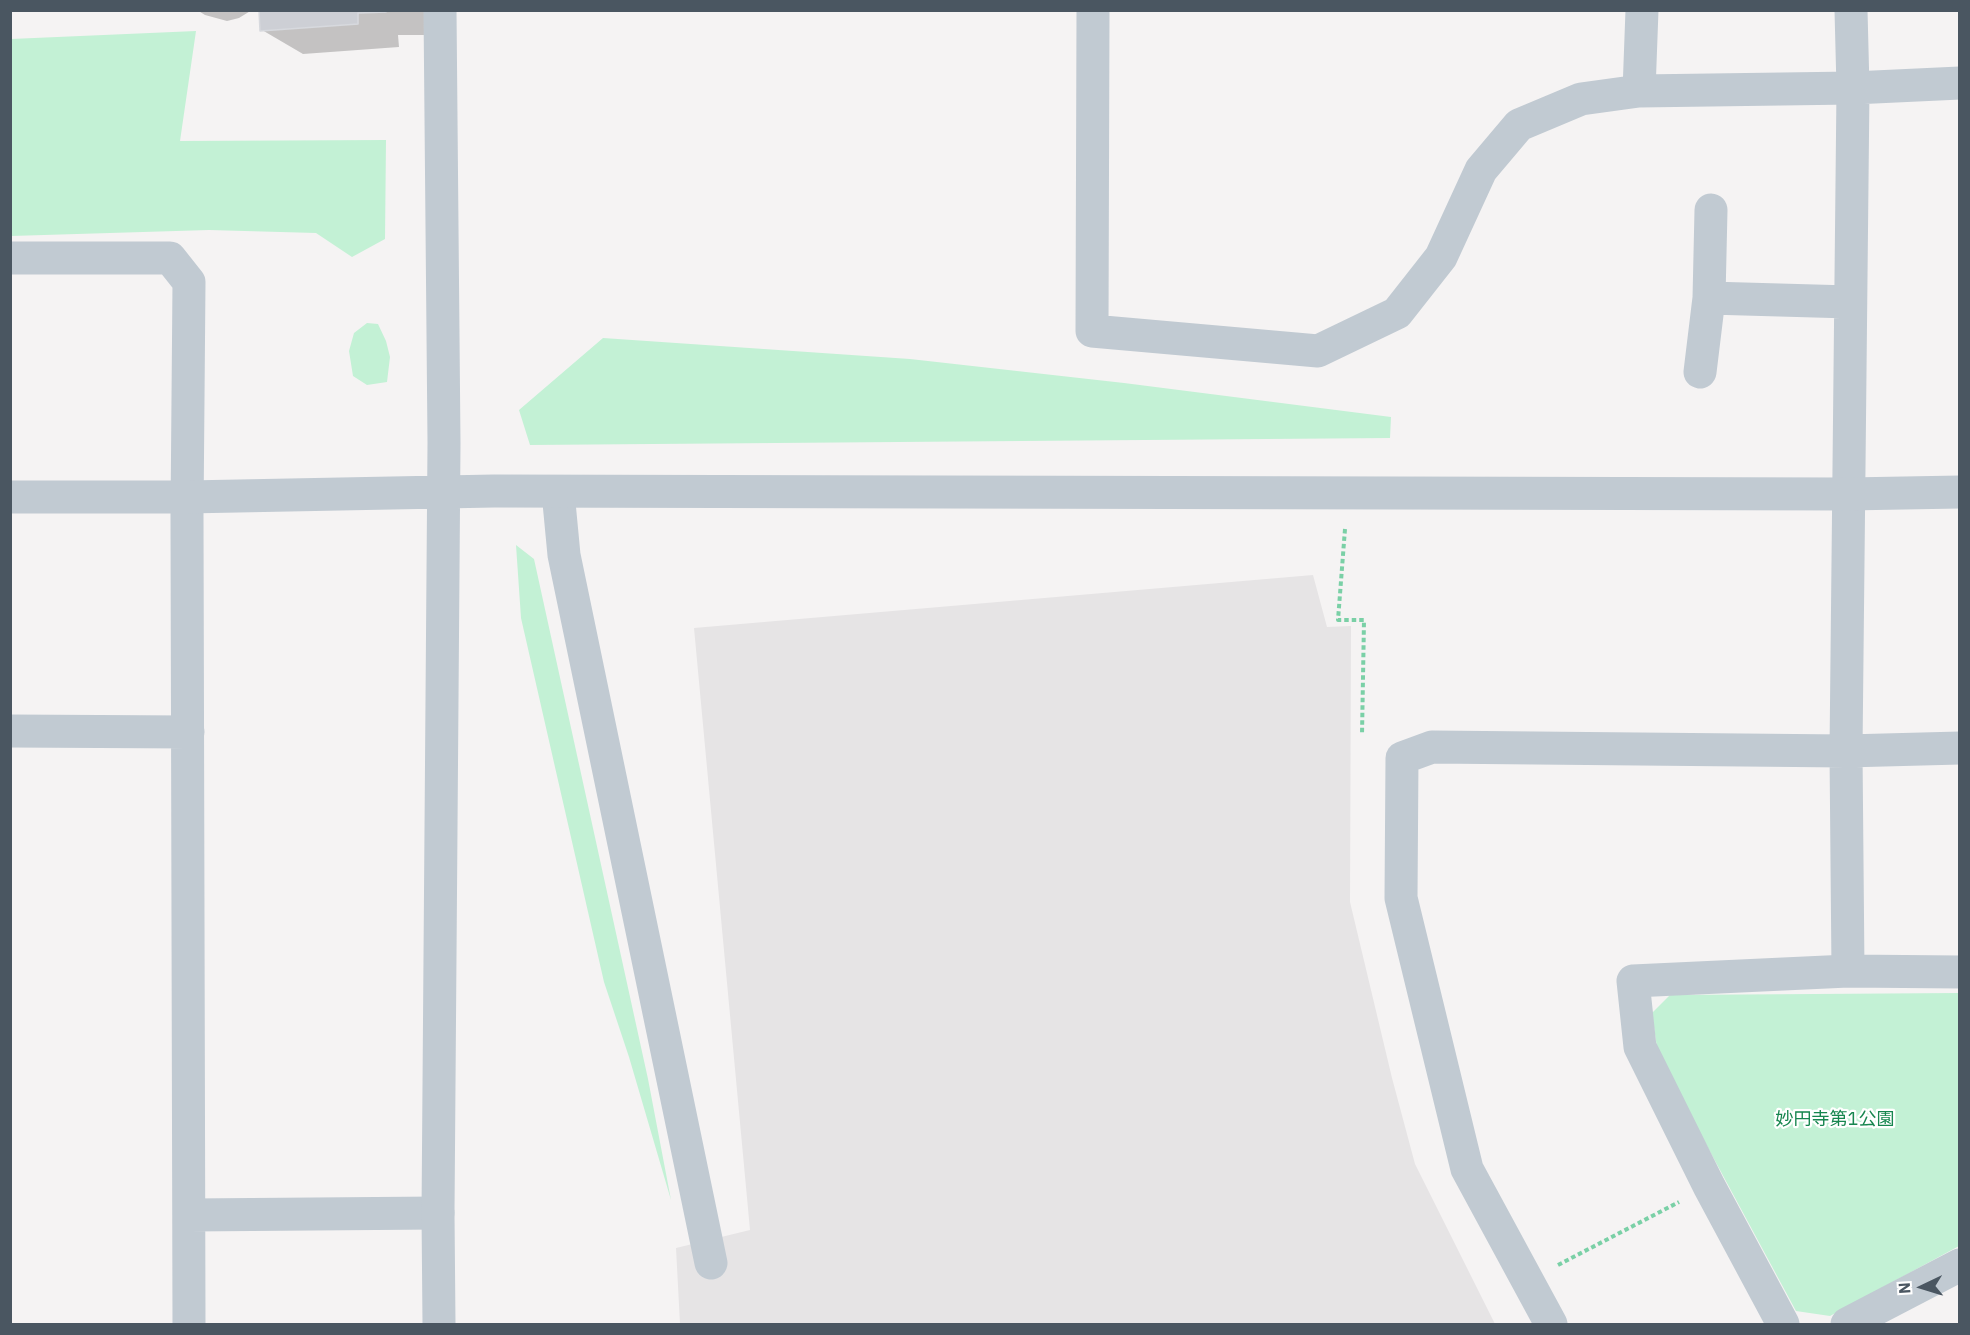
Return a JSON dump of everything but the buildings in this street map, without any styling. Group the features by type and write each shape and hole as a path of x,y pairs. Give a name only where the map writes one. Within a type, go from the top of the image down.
{"street":[{"path":"439,1324 444,492 440,10"},
{"path":"1093,10 1092,331 1318,351 1397,313 1441,257 1481,170 1519,125 1581,99 1639,91 1853,88 1959,83"},
{"path":"1639,91 1642,10"},
{"path":"1848,971 1846,751 1853,88 1851,10"},
{"path":"1700,372 1709,298 1711,210"},
{"path":"10,258 170,258 189,282 187,497 189,1324"},
{"path":"1709,298 1850,302"},
{"path":"10,497 187,497 444,492 1848,494 1959,492"},
{"path":"558,492 564,555 711,1263"},
{"path":"10,731 188,732"},
{"path":"1551,1324 1467,1169 1401,898 1402,758 1432,747 1846,751 1959,748"},
{"path":"1783,1324 1709,1186 1640,1047 1633,981 1848,971 1959,972"},
{"path":"190,1215 438,1213"},
{"path":"1847,1324 1959,1265"}],"path":[{"path":"1345,529 1338,620 1364,620 1362,735"},
{"path":"1555,1267 1709,1186"}],"shaded area":[{"path":"1313,575 1327,627 1351,626 1350,902 1392,1078 1415,1164 1495,1324 680,1324 676,1248 750,1230 694,628"}],"green space":[{"path":"196,31 180,141 386,140 385,239 352,257 316,233 209,230 11,236 11,39"},
{"path":"367,323 378,324 386,341 390,357 387,382 367,385 353,376 349,351 354,333"},
{"path":"603,338 910,359 1124,383 1391,417 1390,438 530,445 519,410"},
{"path":"516,545 534,559 648,1079 671,1200 629,1057 604,982 521,618"},
{"name":"妙円寺第1公園","path":"1959,993 1959,1246 1830,1316 1796,1311 1658,1055 1652,1013 1670,995"}]}
